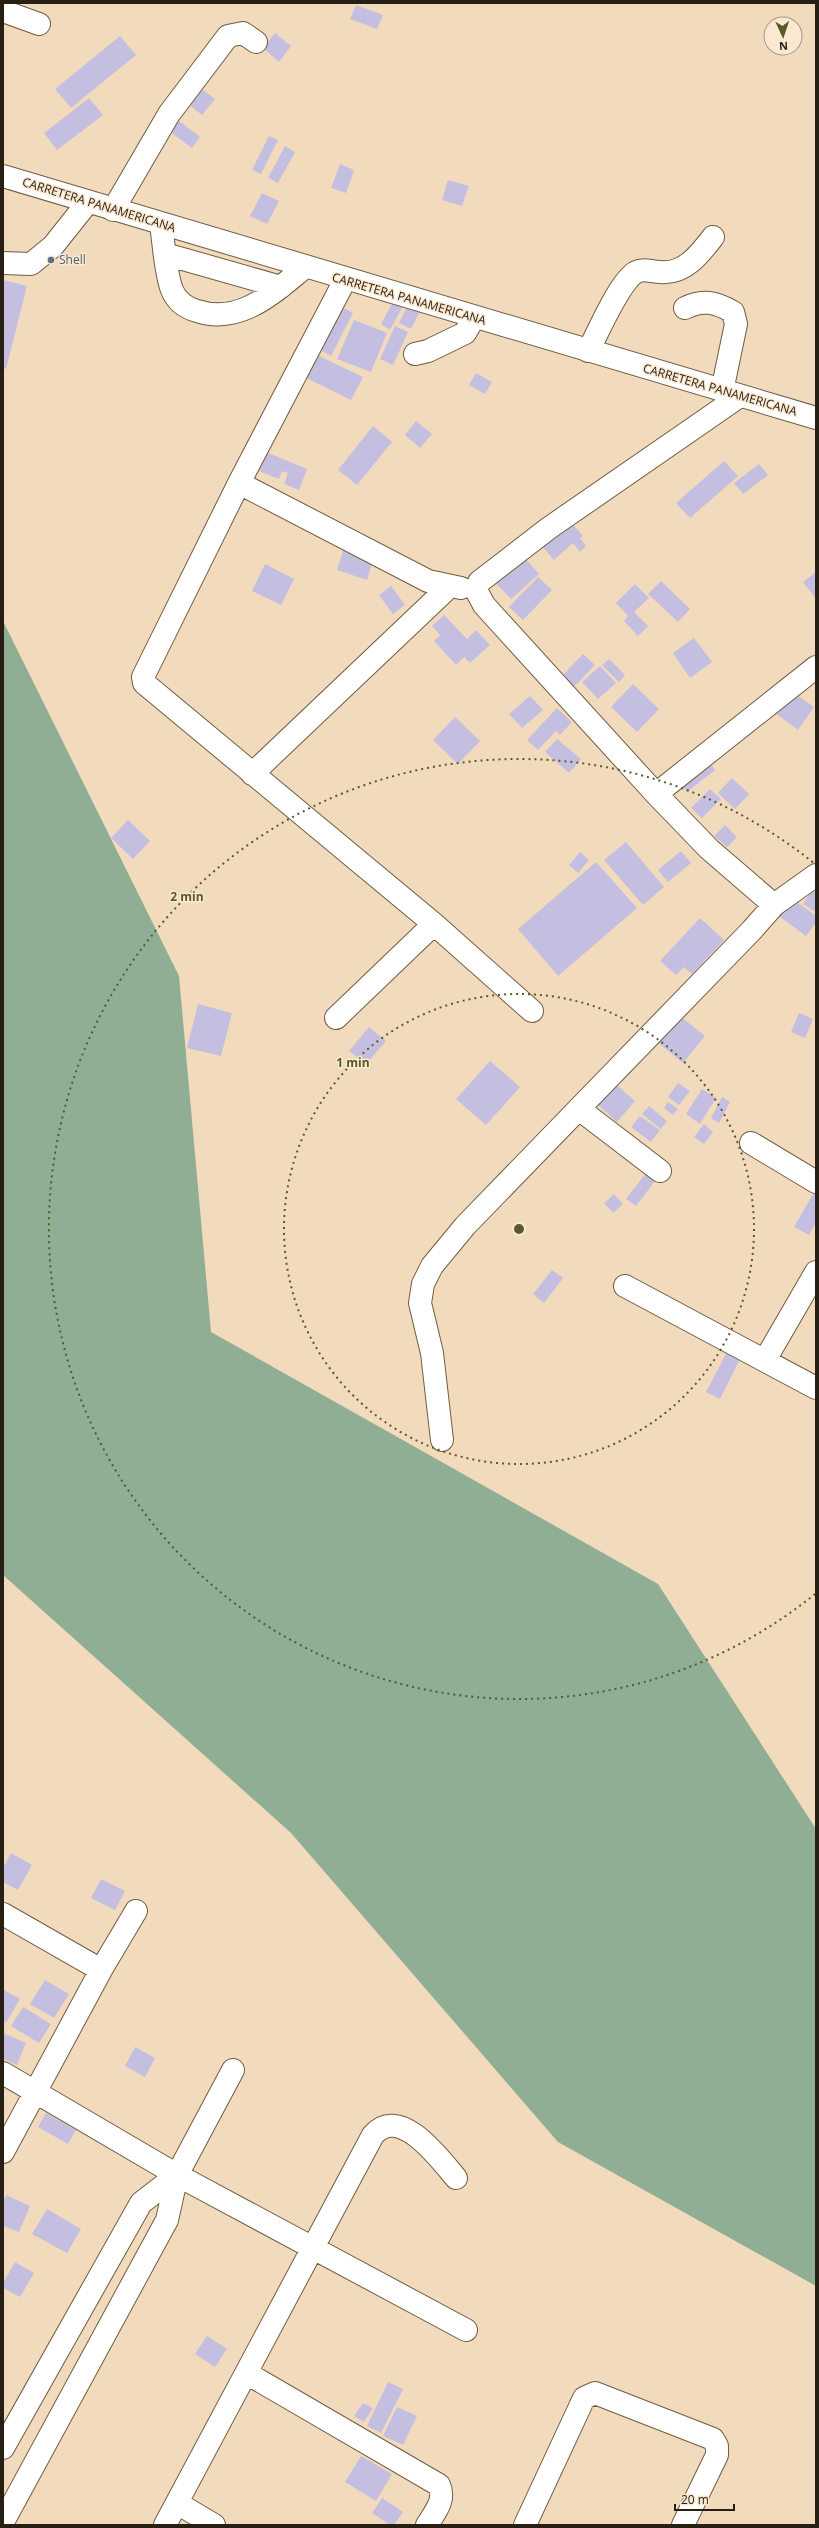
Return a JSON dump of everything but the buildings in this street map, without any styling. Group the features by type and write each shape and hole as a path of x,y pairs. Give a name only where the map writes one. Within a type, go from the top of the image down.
{"main road":[{"path":"5,9 40,24"},
{"path":"113,210 169,114 228,36 243,33 256,42"},
{"name":"CARRETERA PANAMERICANA","path":"3,176 304,268 816,418"},
{"path":"3,263 31,264 53,246 88,202"},
{"path":"160,224 172,291 184,307 206,314 231,315 251,307 281,287 304,268"},
{"path":"588,351 611,306 636,273 644,270 665,273 679,270 698,256 713,237"},
{"path":"165,254 281,287"},
{"path":"345,280 239,483 143,677 148,687 434,924 532,1011"},
{"path":"684,308 695,303 718,302 733,312 736,324 731,393 548,528 479,582 476,590 484,605 656,794 709,849 774,904"},
{"path":"415,354 428,351 465,333 474,318"},
{"path":"239,483 428,581 476,590"},
{"path":"252,774 450,586"},
{"path":"656,794 816,667"},
{"path":"442,1440 432,1353 420,1303 423,1284 432,1266 465,1226 579,1109 774,904 816,875"},
{"path":"336,1018 434,924"},
{"path":"579,1109 660,1172"},
{"path":"751,1143 816,1182"},
{"path":"765,1360 816,1272"},
{"path":"625,1286 816,1388"},
{"path":"3,2152 101,1970 136,1911"},
{"path":"3,1914 101,1970"},
{"path":"3,2522 167,2220 177,2175 233,2070"},
{"path":"3,2073 177,2175 466,2330"},
{"path":"165,2525 248,2374 313,2247 378,2128 388,2126 408,2131 426,2142 456,2178"},
{"path":"3,2448 141,2203 177,2175"},
{"path":"248,2374 439,2485 443,2493 440,2504 427,2525"},
{"path":"525,2525 584,2398 595,2393 713,2439 717,2446 717,2455 683,2525"},
{"path":"177,2503 214,2525"}],"green space":[{"path":"3,621 179,976 211,1332 658,1584 816,1829 816,2286 558,2142 291,1833 3,1575"}],"place":[{"name":"Shell","path":"51,260"}]}
